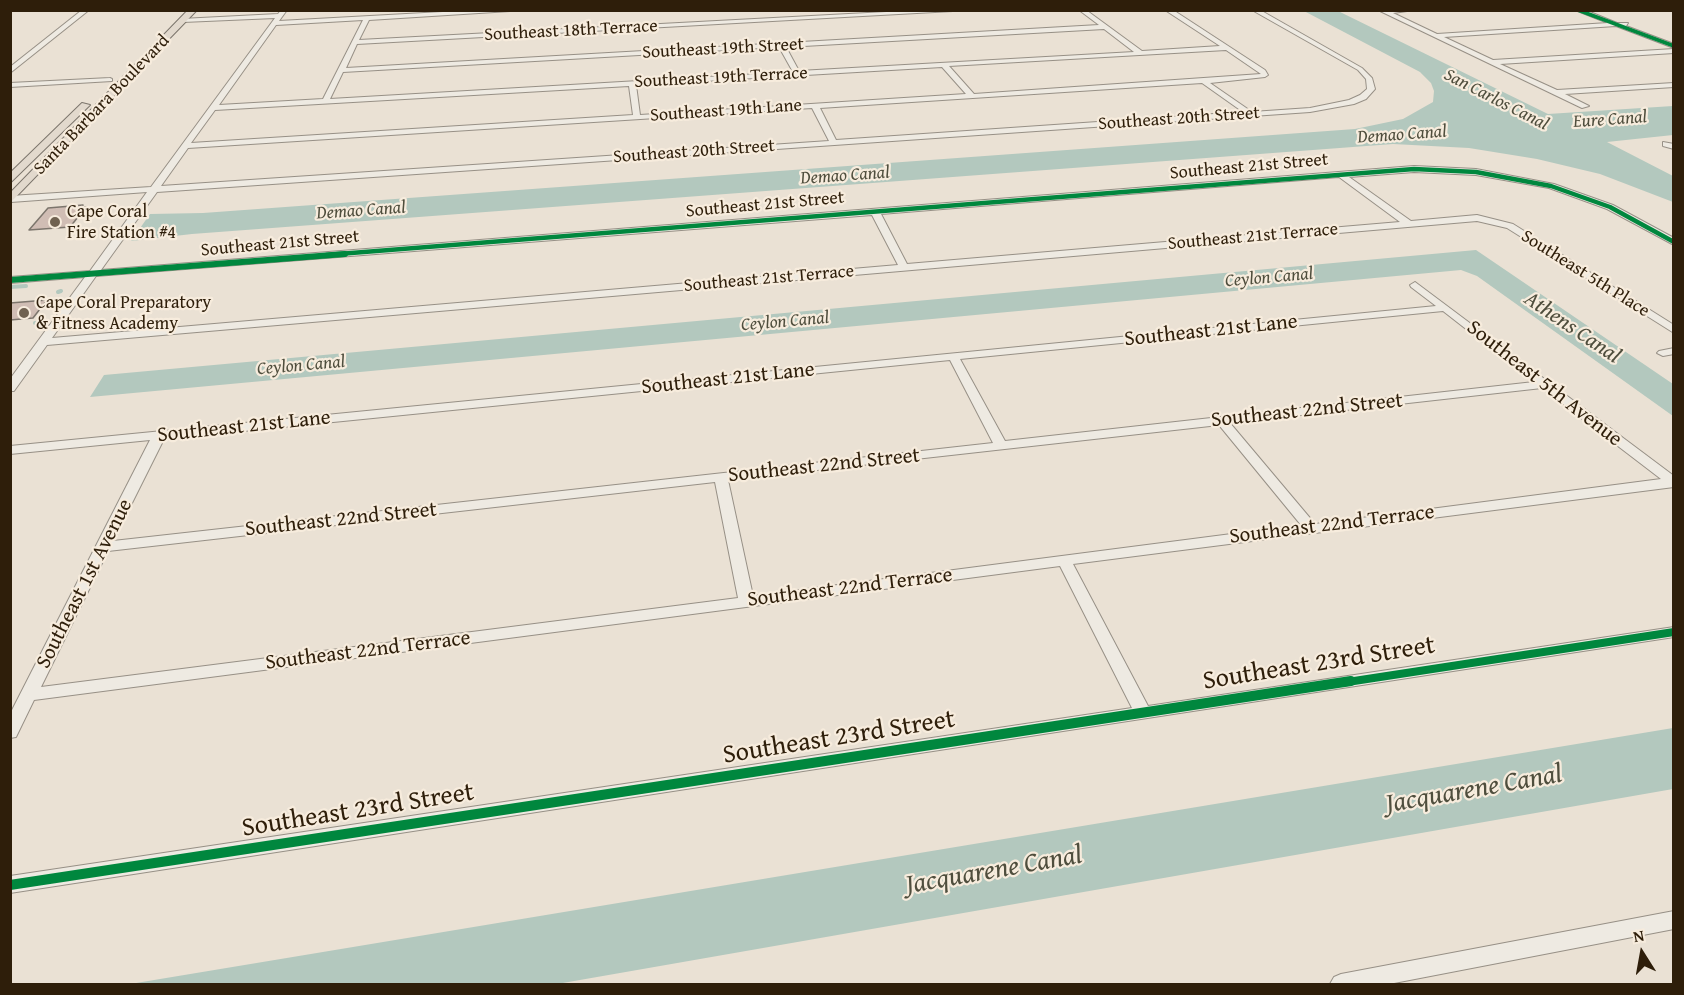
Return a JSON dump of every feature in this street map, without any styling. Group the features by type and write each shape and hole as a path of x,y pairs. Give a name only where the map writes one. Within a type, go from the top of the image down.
{"main road":[{"name":"Santa Barbara Boulevard","path":"10,180 110,80 183,14 193,10"},
{"name":"Santa Barbara Boulevard","path":"11,200 183,14"},
{"path":"88,119 89,111 115,84 110,80"}],"street":[{"path":"10,71 86,10"},
{"path":"183,14 367,18 523,10"},
{"path":"763,10 768,21"},
{"name":"Southeast 18th Terrace","path":"355,42 968,10"},
{"path":"1082,10 1140,53"},
{"name":"Southeast 20th Street","path":"11,200 1250,114 1336,106 1357,100 1371,88 1369,78 1360,69 1255,10"},
{"path":"1383,11 1411,10"},
{"path":"1578,10 1674,49"},
{"path":"1590,10 1674,42"},
{"path":"1169,11 1182,11"},
{"path":"1169,11 1227,48"},
{"path":"1383,11 1585,106"},
{"path":"901,14 910,24"},
{"path":"10,388 280,16"},
{"path":"325,102 367,18"},
{"path":"1435,36 1626,24"},
{"name":"Southeast 19th Street","path":"341,70 919,35 1105,27"},
{"path":"625,28 629,54"},
{"path":"782,45 797,73"},
{"name":"Southeast 19th Terrace","path":"214,108 1227,48"},
{"name":"Southeast 19th Lane","path":"186,146 1203,81 1265,75 1227,48"},
{"path":"1492,62 1674,49"},
{"path":"944,65 971,96"},
{"path":"10,85 110,80"},
{"path":"1203,81 1250,114"},
{"path":"632,84 637,117"},
{"path":"1557,93 1674,85"},
{"path":"815,106 834,142"},
{"name":"Southeast 21st Street","path":"10,280 1341,175 1444,169 1521,179 1597,201 1674,242"},
{"path":"1341,175 1409,224"},
{"path":"876,212 904,268"},
{"name":"Southeast 21st Terrace","path":"43,342 1477,218 1495,220"},
{"name":"Southeast 5th Place","path":"1495,220 1510,226 1674,330"},
{"name":"Southeast 5th Avenue","path":"1415,285 1672,483"},
{"name":"Southeast 21st Lane","path":"10,450 1445,308"},
{"path":"953,356 1001,446"},
{"name":"Southeast 22nd Street","path":"103,547 1545,384"},
{"path":"1222,421 1311,528"},
{"name":"Southeast 1st Avenue","path":"10,732 159,435"},
{"path":"721,477 746,601"},
{"name":"Southeast 22nd Terrace","path":"29,695 1672,483"},
{"path":"1064,560 1143,712"},
{"name":"Southeast 23rd Street","path":"10,885 1674,632"},
{"path":"1341,984 1674,920"}],"water":[{"path":"1304,11 1338,11 1548,114 1673,106 1673,135 1607,142 1673,176 1673,202 1600,174 1537,159 1469,148 1393,144 192,234 131,241 150,214 203,213 1355,129 1403,119 1433,102 1434,91 1431,83 1420,72"},
{"path":"1476,250 1673,384 1673,416 1477,276 1461,270 90,397 104,375"},
{"name":"Jacquarene Canal","path":"1673,728 1673,789 557,984 130,984"}],"building":[{"name":"Cape Coral Fire Station #4","path":"83,205 81,208 86,207 70,227 29,230 48,208"},
{"name":"Cape Coral Preparatory & Fitness Academy","path":"47,300 33,318 10,320 10,303"}],"waterway":[{"path":"10,287 26,286"}],"cycle path":[{"path":"1578,10 1674,46"},
{"path":"10,280 1414,169 1476,172 1551,186 1610,207 1674,242"},
{"path":"10,885 1674,632"}],"place":[{"name":"Cape Coral Fire Station #4","path":"55,222"},
{"name":"Cape Coral Preparatory & Fitness Academy","path":"24,313"}],"water label":[{"name":"San Carlos Canal","path":"1496,100"},
{"name":"Eure Canal","path":"1610,120"},
{"name":"Demao Canal","path":"1402,135"},
{"name":"Demao Canal","path":"845,176"},
{"name":"Demao Canal","path":"361,211"},
{"name":"Ceylon Canal","path":"1269,278"},
{"name":"Ceylon Canal","path":"785,322"},
{"name":"Athens Canal","path":"1572,328"},
{"name":"Ceylon Canal","path":"301,366"}]}
